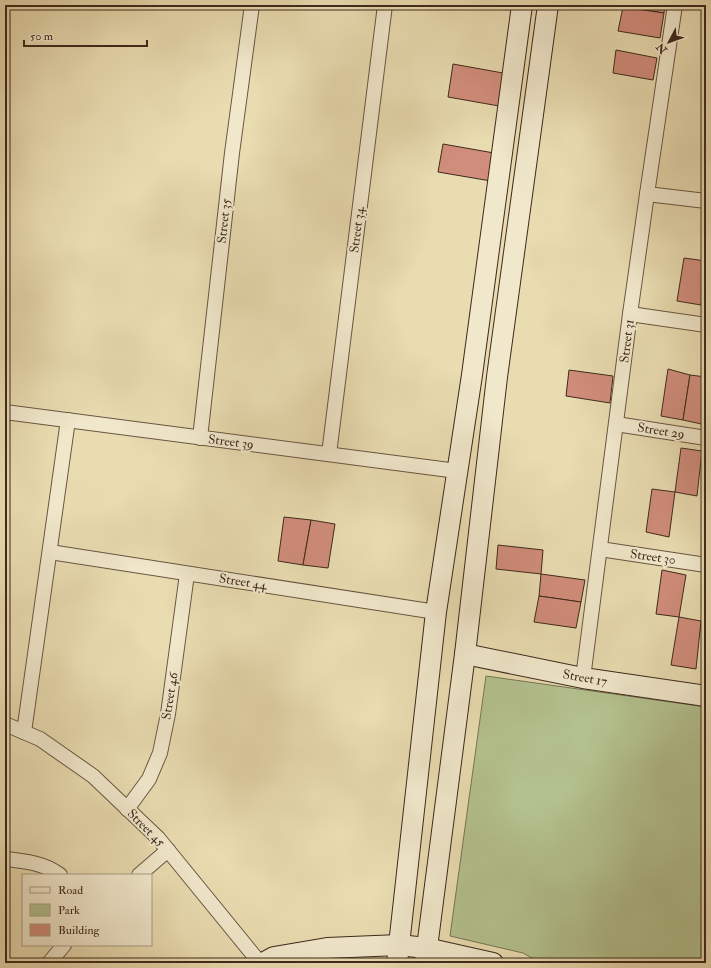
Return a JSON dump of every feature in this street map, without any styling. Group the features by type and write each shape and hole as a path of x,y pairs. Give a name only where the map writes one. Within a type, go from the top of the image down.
{"street":[{"name":"Street 35","path":"200,438 232,153 252,5"},
{"name":"Street 34","path":"329,454 385,5"},
{"path":"398,954 436,612 472,375 522,5"},
{"path":"425,956 465,654 497,377 548,5"},
{"name":"Street 31","path":"583,678 646,194 675,5"},
{"path":"646,194 706,201"},
{"path":"630,314 706,325"},
{"path":"472,375 497,377"},
{"name":"Street 39","path":"5,412 457,471"},
{"path":"24,732 68,420"},
{"name":"Street 29","path":"616,424 706,438"},
{"name":"Street 30","path":"600,549 706,565"},
{"name":"Street 44","path":"50,552 436,612"},
{"name":"Street 46","path":"127,809 149,779 160,753 168,714 188,574"},
{"name":"Street 17","path":"465,654 583,678 706,696"},
{"name":"Street 45","path":"5,724 40,739 93,776 158,838 262,963"},
{"path":"139,874 168,850"},
{"path":"5,859 32,862 58,874"},
{"path":"49,963 63,946"},
{"path":"262,963 274,957 327,948 493,963"}],"green space":[{"path":"486,676 706,707 706,963 541,963 523,953 450,936"}],"building":[{"path":"623,5 665,5 664,13 623,7"},
{"path":"623,7 664,13 660,38 618,31"},
{"path":"616,50 657,58 653,80 613,73"},
{"path":"453,64 503,73 499,106 448,97"},
{"path":"443,144 494,153 491,181 438,172"},
{"path":"684,258 706,261 701,305 677,301"},
{"path":"668,369 690,375 683,420 661,416"},
{"path":"569,370 613,376 610,403 566,396"},
{"path":"690,375 706,377 706,425 683,420"},
{"path":"681,448 702,451 697,496 675,492"},
{"path":"652,489 675,492 669,537 646,532"},
{"path":"284,517 311,520 303,565 278,561"},
{"path":"311,520 335,524 328,568 303,565"},
{"path":"498,545 543,550 541,574 496,569"},
{"path":"662,570 686,575 679,617 656,614"},
{"path":"541,574 585,580 581,602 539,596"},
{"path":"539,596 581,602 576,628 534,622"},
{"path":"679,617 701,621 696,669 671,665"}]}
